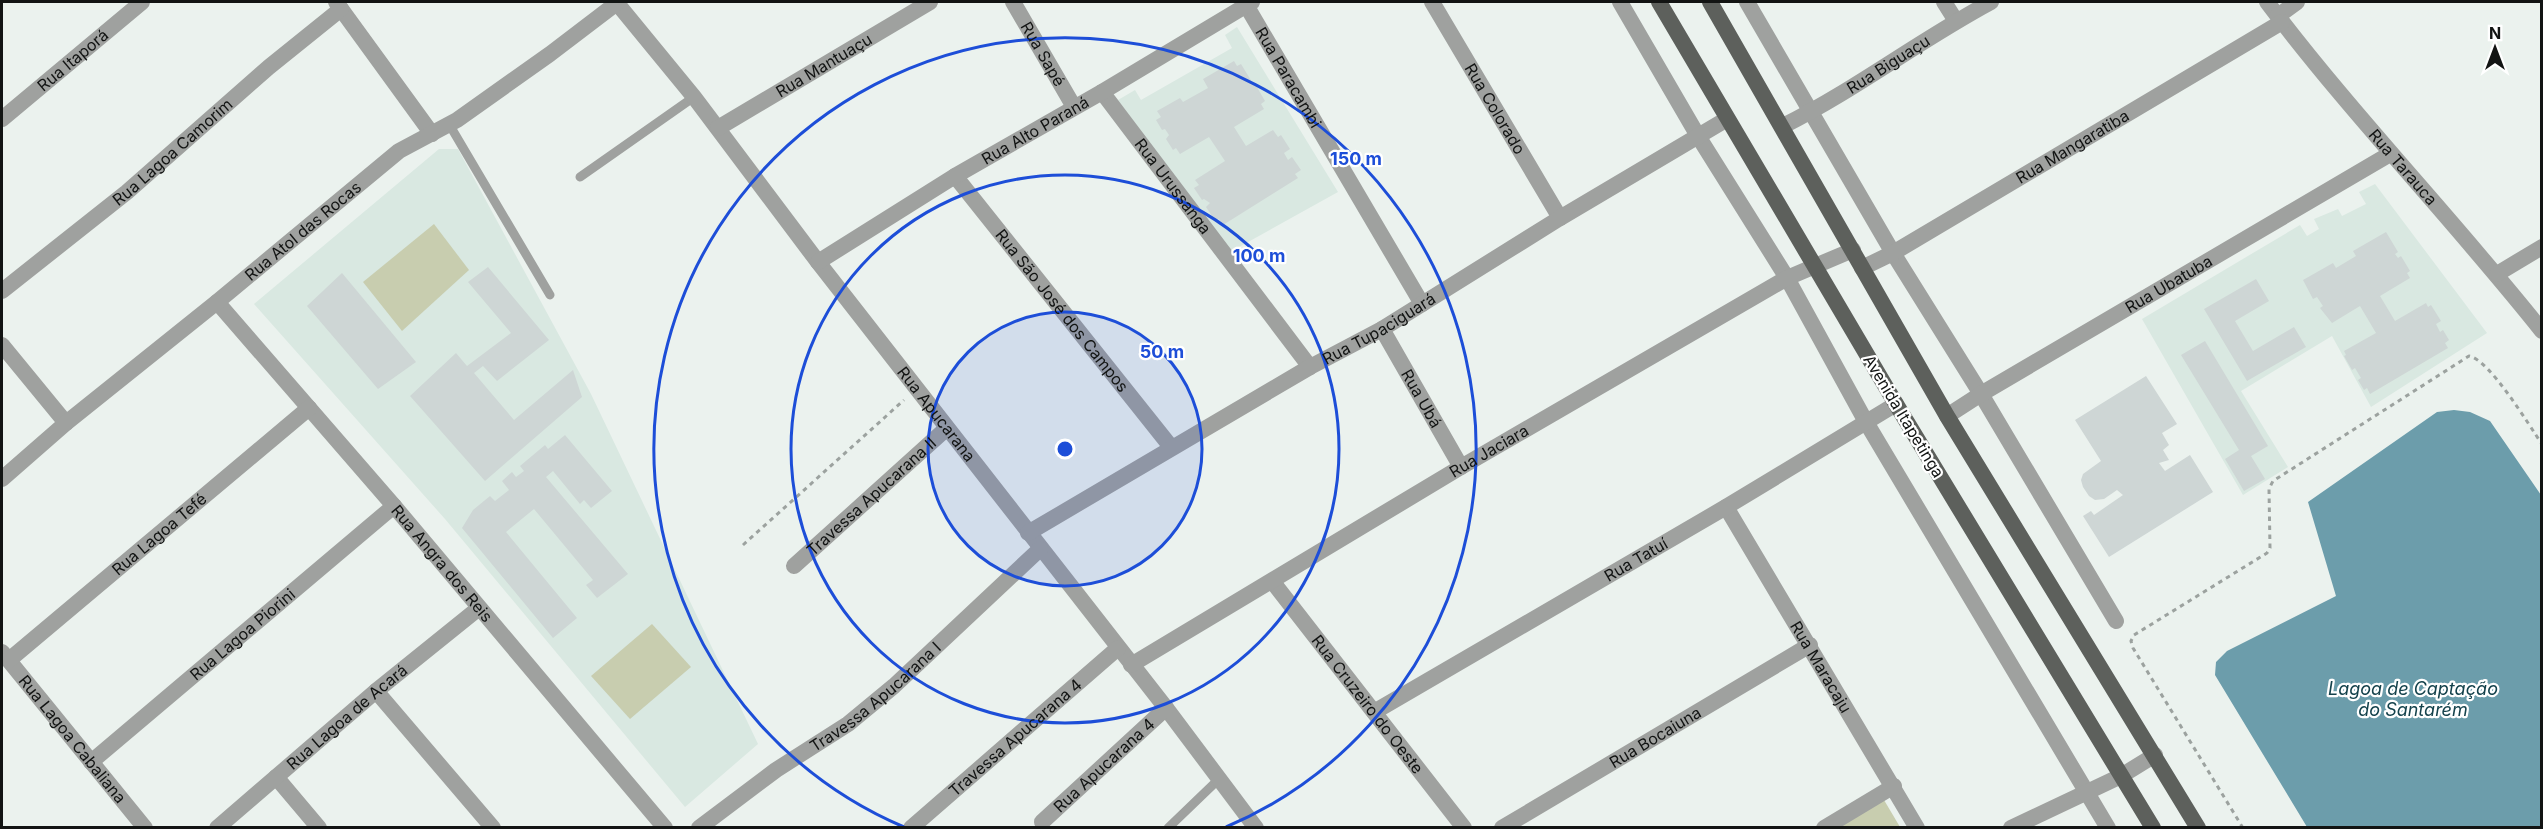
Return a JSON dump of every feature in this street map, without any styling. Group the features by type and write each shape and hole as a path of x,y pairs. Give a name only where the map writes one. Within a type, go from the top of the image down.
{"main road":[{"name":"Avenida Itapetinga","path":"1659,2 1896,404 2153,828"},
{"path":"1710,2 1947,416 2199,828"}],"street":[{"name":"Rua Itaporá","path":"3,115 142,2"},
{"name":"Rua Apucarana","path":"617,2 694,97 916,389 1220,778 1250,825"},
{"name":"Rua Atol das Rocas","path":"2,479 66,423 217,302 399,151 449,124 550,54 617,2"},
{"name":"Rua Mantuaçu","path":"718,128 930,2"},
{"name":"Rua Sapé","path":"1012,2 1074,107"},
{"name":"Rua Colorado","path":"1432,2 1560,218"},
{"name":"Avenida Itapetinga","path":"1620,2 1698,136 1787,278 1866,422 2108,828"},
{"path":"1747,2 1893,253 1981,394 2116,621"},
{"path":"1944,2 1956,21"},
{"name":"Rua Biguaçu","path":"1783,126 1812,112 1956,21 1991,2"},
{"name":"Rua Tarauca","path":"2267,2 2390,154 2497,274 2541,331"},
{"name":"Rua Mangaratiba","path":"1863,268 1893,253 2280,19 2296,2"},
{"name":"Rua Alto Paraná","path":"819,262 954,176 1102,92 1249,3"},
{"name":"Rua Paracambi","path":"1249,3 1422,304"},
{"path":"338,5 432,134"},
{"name":"Rua Lagoa Camorim","path":"2,291 127,192 338,5"},
{"name":"Rua Urussanga","path":"1102,92 1310,367"},
{"name":"Rua Tupaciguará","path":"1028,533 1171,447 1310,367 1382,329 1560,218 1727,119"},
{"name":"Rua Ubatuba","path":"1947,416 2390,154"},
{"name":"Rua São José dos Campos","path":"954,176 1171,447"},
{"path":"2497,274 2541,247"},
{"name":"Rua Jaciara","path":"1131,665 1461,467 1787,278 1853,250"},
{"name":"Rua Angra dos Reis","path":"217,302 394,506 665,828"},
{"name":"Rua Ubá","path":"1382,329 1461,467"},
{"path":"2,345 66,423"},
{"name":"Rua Tatuí","path":"1374,712 1726,507 1896,404"},
{"name":"Rua Lagoa Tefé","path":"5,656 309,408"},
{"name":"Travessa Apucarana II","path":"794,566 947,428"},
{"name":"Rua Lagoa Piorini","path":"92,762 394,506"},
{"name":"Rua Maracaju","path":"1726,507 1917,828"},
{"name":"Travessa Apucarana I","path":"699,828 776,770 848,724 894,686 1040,549"},
{"name":"Rua Cruzeiro do Oeste","path":"1272,581 1464,828"},
{"name":"Rua Lagoa de Acará","path":"217,828 376,691 479,608"},
{"name":"Rua Bocaiuna","path":"1502,828 1810,645"},
{"name":"Travessa Apucarana 4","path":"911,828 1118,648"},
{"name":"Rua Lagoa Cabaliana","path":"5,656 145,828"},
{"path":"376,691 493,828"},
{"name":"Rua Apucarana 4","path":"1042,822 1166,708"},
{"path":"2011,828 2121,776 2155,755"},
{"path":"276,777 319,828"},
{"path":"1824,828 1894,786"}],"lane":[{"path":"580,177 694,97"},
{"path":"449,124 550,295"},
{"path":"1167,828 1220,778"}],"path":[{"path":"2243,828 2133,648 2131,641 2134,635 2267,553 2270,548 2269,489 2273,482 2469,356 2476,357 2489,369 2541,444"},
{"path":"743,545 916,389"}],"shaded area":[{"path":"1237,27 1338,192 1230,252 1118,100 1135,90 1141,100 1232,48 1225,35"},
{"path":"439,149 458,149 591,394 758,744 685,807 445,519 254,304"},
{"path":"2375,184 2487,333 2371,407 2332,336 2241,391 2288,467 2243,495 2142,319 2300,225 2307,236 2319,229 2314,219 2338,209 2342,216 2366,204 2359,192"}],"green space":[{"path":"434,224 469,270 402,331 363,282"},
{"path":"652,624 691,667 630,719 591,676"},
{"path":"1881,795 1900,827 1828,828"}],"water":[{"name":"Lagoa de Captação do Santarém","path":"2454,410 2470,412 2490,421 2541,495 2541,827 2307,827 2215,675 2216,662 2227,651 2336,596 2308,502 2437,412"}],"building":[{"path":"1234,61 1237,66 1241,64 1252,82 1249,85 1254,82 1265,101 1261,104 1264,109 1234,127 1246,146 1273,130 1278,137 1281,135 1290,149 1284,153 1288,160 1292,157 1301,170 1295,174 1298,178 1223,225 1219,219 1214,219 1206,207 1210,203 1202,200 1194,188 1199,185 1195,180 1225,161 1209,137 1180,154 1176,148 1173,150 1166,139 1169,135 1165,129 1162,130 1156,120 1161,117 1157,111 1180,98 1183,102 1208,88 1203,79"},
{"path":"2386,232 2398,252 2395,254 2398,258 2401,256 2410,271 2407,273 2410,278 2380,296 2395,321 2426,303 2428,307 2431,305 2441,321 2436,324 2440,332 2443,330 2449,340 2445,343 2448,348 2370,394 2367,388 2364,390 2358,380 2361,378 2355,368 2352,370 2344,356 2346,355 2344,351 2376,333 2360,306 2332,323 2320,308 2323,306 2317,297 2313,299 2303,280 2333,263 2336,268 2356,256 2353,251"},
{"path":"488,267 549,340 497,381 483,366 474,373 514,420 573,370 582,397 485,481 410,396 456,353 467,366 511,333 468,282"},
{"path":"342,273 416,362 378,389 307,306"},
{"path":"2256,279 2269,301 2235,321 2253,351 2294,327 2306,347 2247,381 2204,309"},
{"path":"2205,341 2268,446 2251,456 2265,479 2244,491 2225,459 2239,450 2181,355"},
{"path":"2146,376 2177,424 2162,433 2169,445 2163,450 2169,460 2159,463 2165,471 2190,455 2213,492 2109,557 2083,516 2091,511 2094,515 2123,495 2117,490 2104,499 2095,500 2083,487 2081,480 2083,474 2101,461 2075,420"},
{"path":"565,435 612,491 591,508 584,500 580,504 553,471 546,477 628,574 597,598 586,585 593,580 534,509 506,532 577,618 553,638 462,528 473,510 490,496 495,501 509,490 502,481 512,472 516,477 524,471 520,466 545,445 548,449"}]}
